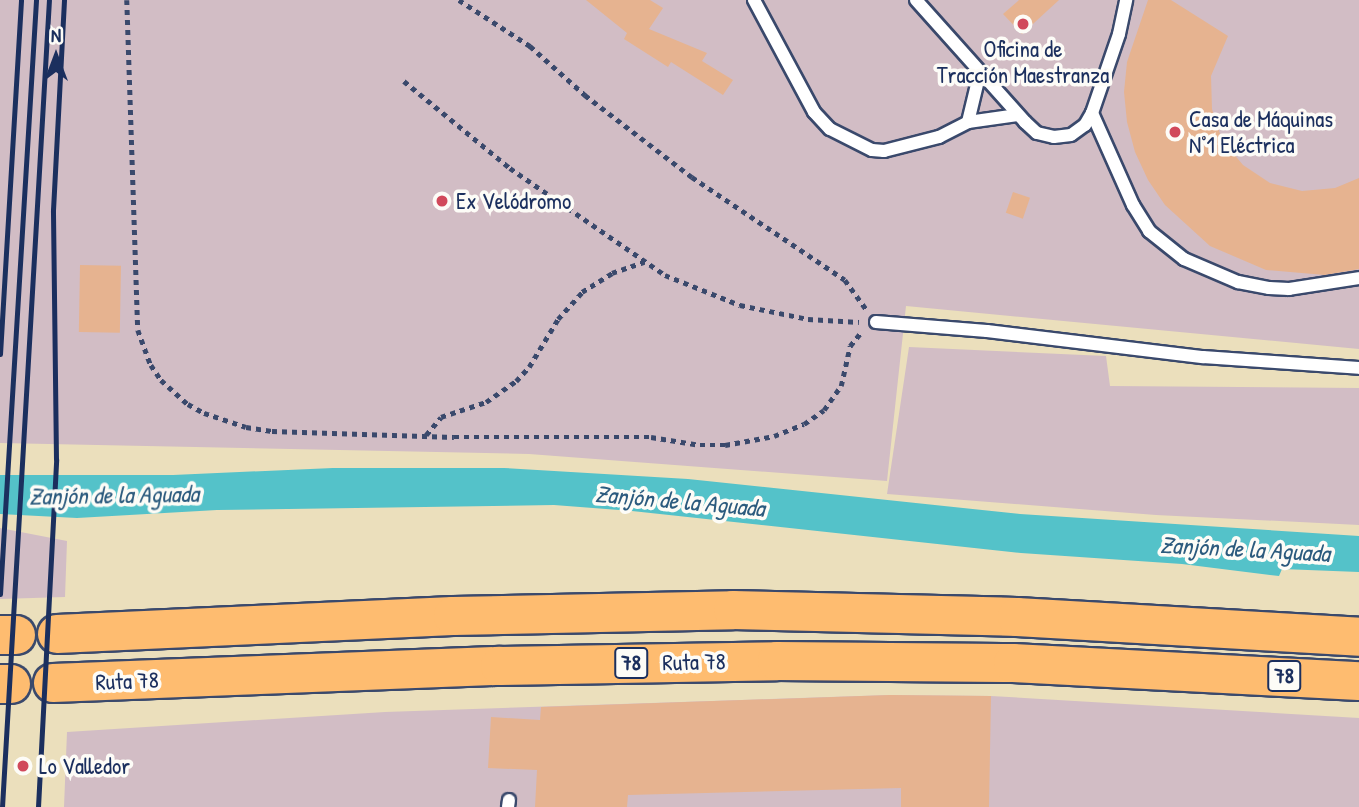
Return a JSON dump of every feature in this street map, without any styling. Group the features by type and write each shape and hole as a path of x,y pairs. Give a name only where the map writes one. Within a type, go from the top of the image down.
{"highway":[{"name":"78","path":"57,634 466,615 719,610 873,611 1359,636"},
{"name":"Ruta 78","path":"53,683 663,662 893,661 1209,671 1359,681"}],"lane":[{"path":"754,0 814,112 830,129 872,150 884,151 939,137 968,122 1018,115"},
{"path":"916,0 1018,115 1037,132 1054,137 1071,135 1086,125 1119,34 1126,0"},
{"path":"968,122 980,72"},
{"path":"1092,113 1143,223 1161,243 1184,259 1238,282 1269,288 1289,289 1359,278"},
{"path":"876,323 987,331 1203,357 1359,368"}],"path":[{"path":"127,0 135,311 138,330 151,365 161,380 188,404 220,420 246,427 426,436 651,437 700,445 737,443 774,436 804,424 824,410 841,386 850,346 857,336 876,323"},
{"path":"459,0 530,46 585,95 692,177 845,280 876,323"},
{"path":"404,81 510,168 645,262 687,286 740,305 808,319 876,323"},
{"path":"426,436 441,417 486,402 516,381 529,367 558,319 582,292 612,273 645,262"}],"shaded area":[{"path":"0,0 1359,0 1359,349 906,306 887,481 529,454 0,443"},
{"path":"909,347 1106,356 1110,386 1359,388 1359,525 1156,515 887,494"},
{"path":"0,528 67,541 65,597 0,599"},
{"path":"890,695 991,696 1359,718 1359,807 64,807 67,732 385,712"}],"water":[{"name":"Zanjón de la Aguada","path":"333,468 504,468 688,479 1020,514 1359,536 1359,572 1282,569 1279,576 1182,564 1021,553 554,505 217,510 77,518 0,514 0,475 173,475"}],"building":[{"path":"586,0 650,0 663,8 649,29 707,53 702,61 733,80 723,95 671,62 668,67 624,39 627,33"},
{"name":"Oficina de Tracción Maestranza","path":"1019,0 1059,0 1022,34 1003,14"},
{"name":"Casa de Máquinas N°1 Eléctrica","path":"1148,0 1171,0 1228,36 1211,76 1212,109 1222,140 1243,165 1270,183 1302,191 1335,188 1359,178 1359,269 1325,275 1266,270 1210,246 1165,205 1148,180 1135,152 1127,122 1124,92 1127,62"},
{"path":"1013,192 1030,198 1023,219 1006,213"},
{"path":"80,265 121,266 120,333 79,332"},
{"path":"890,695 991,696 989,807 901,807 901,788 628,795 627,807 535,807 537,770 488,768 491,717 540,720 541,707"}],"railway":[{"path":"0,354 21,0"},
{"path":"0,594 36,0"},
{"path":"2,807 49,0"},
{"path":"38,807 56,459 53,210 64,0"}],"place":[{"name":"Oficina de Tracción Maestranza","path":"1023,24"},
{"name":"Casa de Máquinas N°1 Eléctrica","path":"1175,132"},
{"name":"Ex Velódromo","path":"442,201"},
{"name":"Lo Valledor","path":"23,766"}]}
